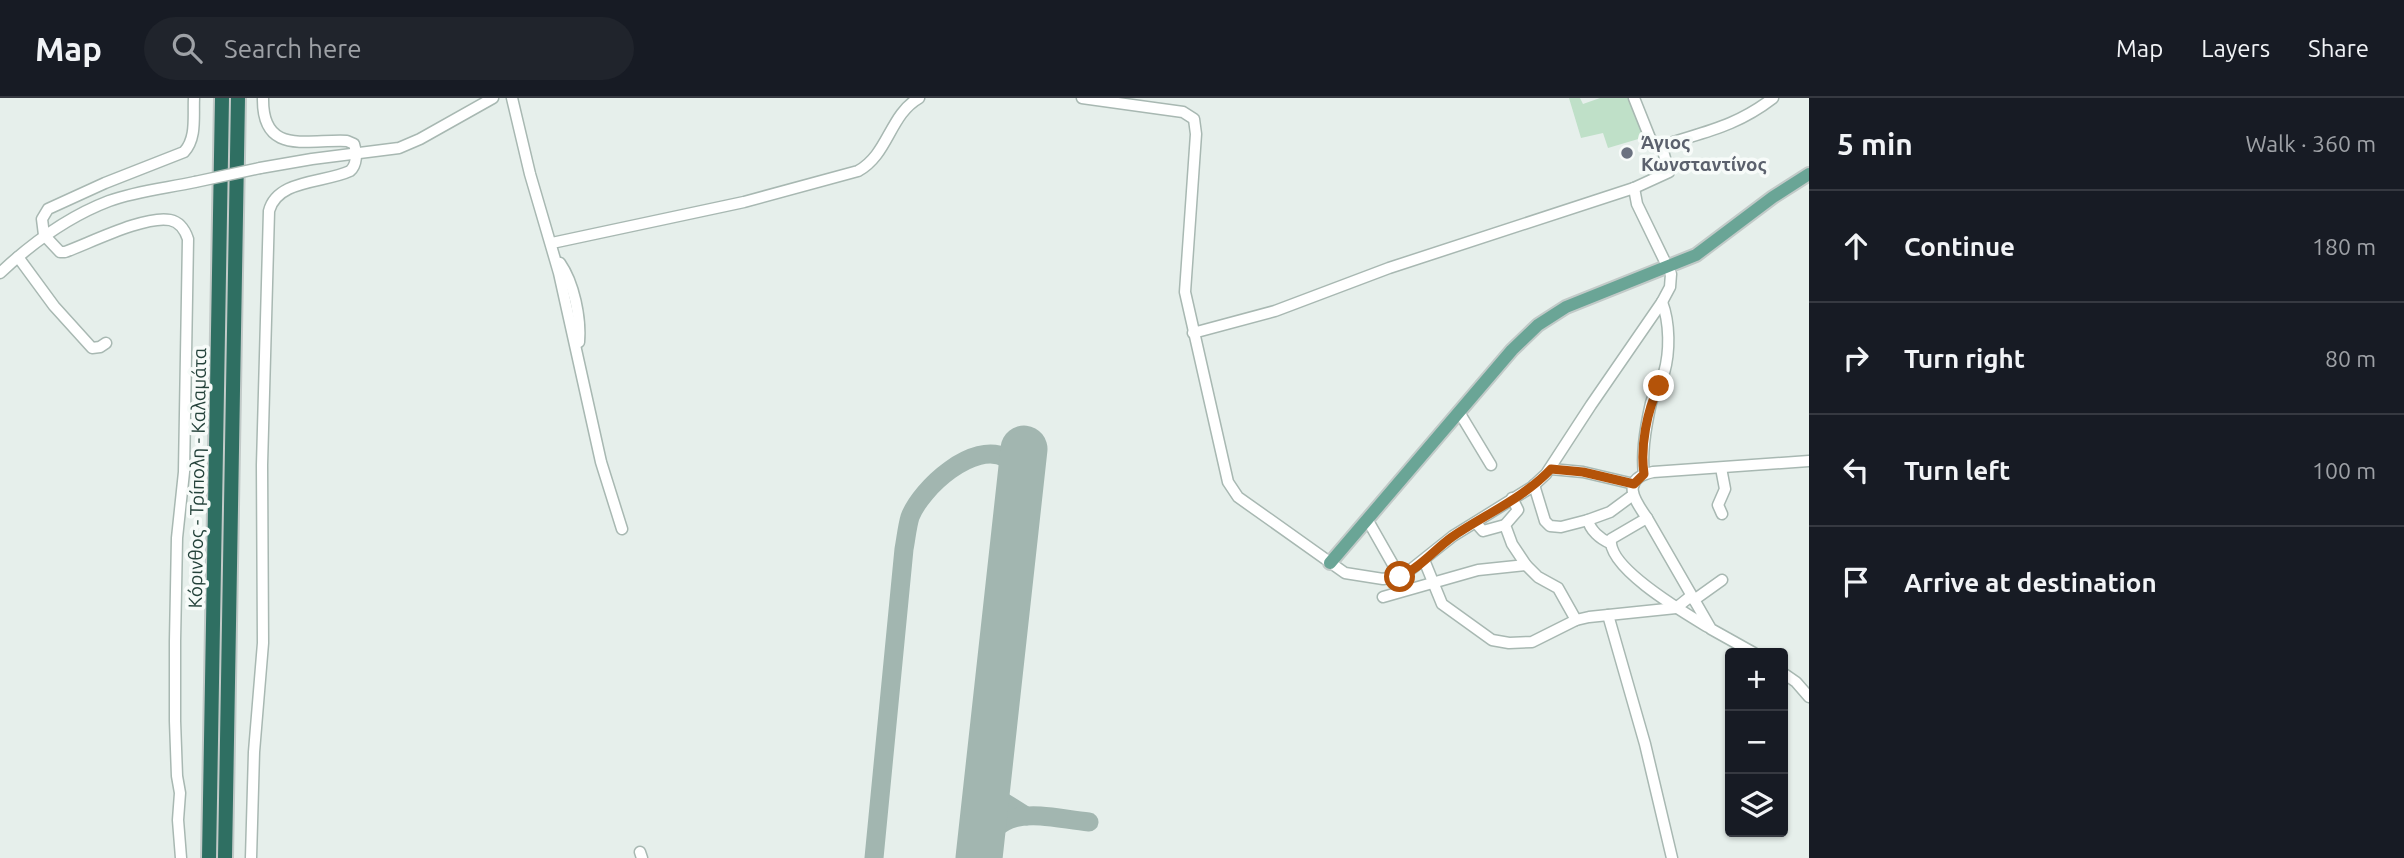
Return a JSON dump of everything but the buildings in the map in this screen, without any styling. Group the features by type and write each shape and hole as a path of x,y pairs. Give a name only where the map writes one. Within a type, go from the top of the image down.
{"highway":[{"name":"Κόρινθος - Τρίπολη - Καλαμάτα","path":"209,858 222,98"},
{"name":"Κόρινθος - Τρίπολη - Καλαμάτα","path":"225,858 233,534 238,98"},
{"path":"208,528 216,474"},
{"path":"205,631 213,682"},
{"path":"229,676 237,657"}],"main road":[{"path":"1330,563 1512,349 1554,313 1579,300 1668,267 1702,250 1809,174"}],"street":[{"path":"181,858 175,721 175,641 177,538 184,472 188,239 182,226 169,219 148,222 65,252 55,249 44,235 42,219 53,206 184,152 193,135 194,98"},
{"path":"251,858 254,752 263,643 262,465 269,211 276,197 292,188 350,171 355,165 356,155 354,144 347,141 292,142 277,136 265,122 263,98"},
{"path":"0,273 44,235 110,201 260,168 356,155 409,144 493,98"},
{"path":"512,98 537,201 553,248 601,462 622,529"},
{"path":"553,248 744,202 858,171 873,159 905,108 919,98"},
{"path":"1082,98 1183,112 1194,119 1196,134 1185,284 1193,333 1227,479 1238,497 1330,563 1345,573 1374,579 1400,577 1414,569 1453,536 1534,485 1551,469 1591,405 1662,302 1671,283 1668,267 1637,204 1634,188"},
{"path":"1193,333 1275,311 1422,256 1634,188 1670,171 1663,151 1647,133 1634,98"},
{"path":"1658,147 1742,119 1773,98"},
{"path":"18,257 54,306 92,348 106,343"},
{"path":"1644,474 1652,400 1664,372 1667,356 1667,325 1662,302"},
{"path":"1459,412 1491,465"},
{"path":"1712,629 1633,495 1634,484 1644,474 1809,461"},
{"path":"1721,468 1725,489 1718,505 1722,514"},
{"path":"1551,469 1583,472 1634,484"},
{"path":"1534,485 1545,521 1550,526 1561,527 1610,512 1633,495"},
{"path":"1476,523 1483,531 1505,526 1518,510 1512,498"},
{"path":"1610,543 1611,538 1647,518"},
{"path":"1367,519 1400,577"},
{"path":"1588,520 1589,526 1610,543 1628,570 1676,608 1745,648"},
{"path":"1505,526 1512,544 1526,565 1538,577 1558,588 1576,620"},
{"path":"1424,560 1442,604 1487,638 1499,642 1532,642 1576,620 1676,608 1722,580"},
{"path":"1382,597 1478,570 1526,565"},
{"path":"1608,615 1645,744 1672,858"},
{"path":"1788,676 1809,697"}],"green space":[{"path":"228,98 232,98 219,858 215,858"},
{"path":"1569,98 1580,98 1583,104 1600,98 1629,98 1645,137 1608,148 1603,133 1581,138"}],"taxiway":[{"path":"874,858 904,549 910,517 925,493 964,461 993,454 1008,459 1021,474"},
{"path":"988,775 1002,801 1026,816"},
{"path":"980,853 988,836 999,825 1012,819 1041,816 1089,822"}],"runway":[{"path":"979,858 1024,449"}],"place":[{"name":"Άγιος Κωνσταντίνος","path":"1627,153"}],"route":[{"path":"1400,577 1410,572 1453,536 1532,487 1551,469 1583,472 1634,484 1644,474 1643,462 1652,400 1659,386"}]}
